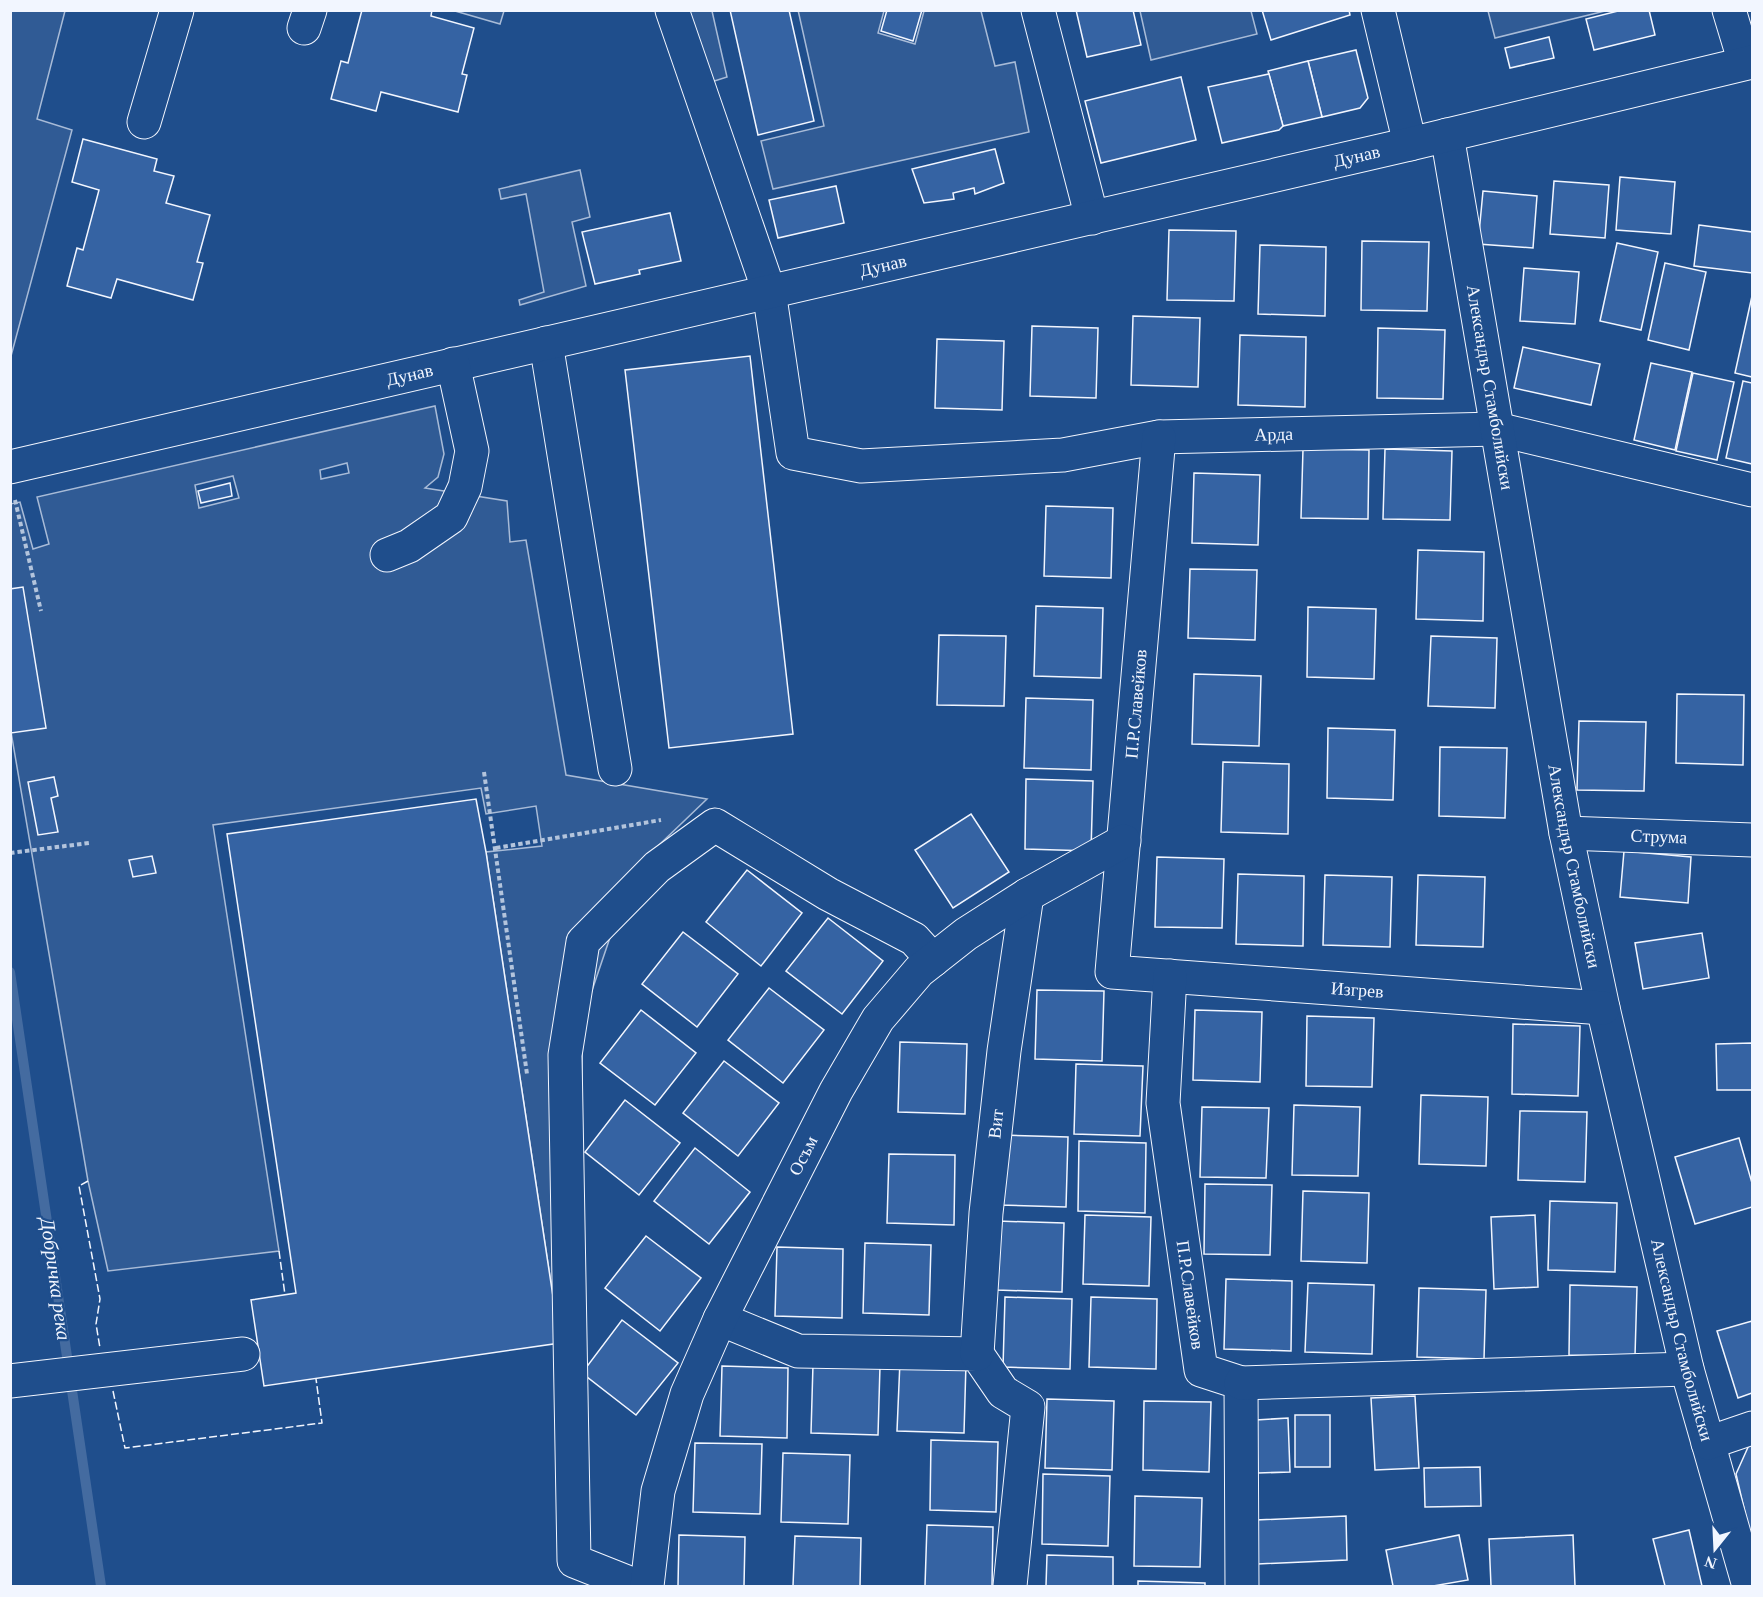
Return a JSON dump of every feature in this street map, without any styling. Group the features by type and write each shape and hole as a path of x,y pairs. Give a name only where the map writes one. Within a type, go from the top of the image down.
{"street":[{"path":"144,122 177,10"},
{"path":"672,10 769,291"},
{"path":"1038,10 1092,218"},
{"path":"1378,10 1410,144"},
{"path":"1729,10 1748,63"},
{"name":"Дунав","path":"12,480 453,364 1092,218 1748,63"},
{"name":"Александър Стамболийски","path":"1448,135 1566,833 1603,1008 1687,1369 1749,1587"},
{"name":"Арда","path":"769,291 792,453 861,466 1063,455 1160,437 1497,429 1752,490"},
{"path":"546,343 615,769"},
{"path":"387,555 419,540 451,517 465,487 472,451 453,364"},
{"name":"П.Р.Славейков","path":"1112,972 1160,437"},
{"path":"637,1587 574,1561 565,1055 583,942 657,867 715,825 828,894 914,939 933,960"},
{"name":"Струма","path":"1566,833 1752,840"},
{"name":"Осъм","path":"647,1587 658,1491 687,1394 720,1319 836,1091 878,1019 919,971 966,934 1027,895 1124,841"},
{"name":"Вит","path":"977,1354 987,1201 1004,1051 1027,895"},
{"name":"Изгрев","path":"1112,972 1603,1008"},
{"name":"П.Р.Славейков","path":"1170,976 1163,1103 1202,1370 1241,1383"},
{"path":"720,1319 798,1351 977,1354 1003,1392 1028,1407 1010,1587"},
{"path":"18,1380 243,1354"},
{"path":"1242,1587 1241,1383 1687,1369"},
{"path":"1708,1443 1752,1428"}],"path":[{"path":"12,480 41,611"},
{"path":"484,772 529,1083"},
{"path":"496,848 682,816 715,825"},
{"path":"12,853 90,843"}],"shaded area":[{"path":"11,10 65,11 37,119 72,130 11,356"},
{"path":"798,10 884,11 878,33 915,44 924,11 981,11 995,66 1015,62 1029,132 773,189 761,141 824,126"},
{"path":"1488,10 1605,11 1495,38"},
{"path":"455,11 504,11 500,24"},
{"path":"689,11 712,11 727,77 705,84"},
{"path":"1140,11 1251,11 1257,34 1151,60"},
{"path":"580,170 590,217 572,222 586,286 520,305 519,300 544,292 526,194 501,199 499,189"},
{"path":"435,406 444,454 438,477 425,488 507,501 510,542 526,540 566,775 707,799 633,870 583,1017 574,1452 560,1343 486,852 542,846 536,806 486,814 481,788 213,825 279,1251 108,1271 88,1181 11,732 10,504 20,502 33,549 49,544 37,497","holes":["347,463 349,473 321,479 320,470","233,476 239,498 199,508 195,485"]}],"building":[{"path":"362,10 432,10 431,16 474,28 462,74 467,75 458,112 381,92 376,111 331,99 341,61 348,63"},
{"path":"730,10 789,10 814,121 758,135"},
{"path":"887,10 922,10 913,41 881,31"},
{"path":"1076,10 1133,10 1141,45 1087,57"},
{"path":"1262,10 1349,10 1350,15 1271,40"},
{"path":"1622,10 1649,10 1655,35 1594,50 1586,19"},
{"path":"1549,37 1554,58 1510,68 1505,48"},
{"path":"1356,50 1368,98 1360,108 1322,117 1308,61"},
{"path":"1308,61 1322,117 1283,126 1268,71"},
{"path":"1269,74 1283,126 1279,130 1222,143 1208,87"},
{"path":"1181,77 1196,140 1101,163 1085,101"},
{"path":"83,139 157,159 154,171 174,176 166,203 210,215 197,262 203,263 193,300 117,279 111,298 67,286 77,248 83,250 99,190 72,182"},
{"path":"995,149 1004,183 975,194 974,188 953,193 954,199 924,203 912,169"},
{"path":"1620,177 1675,182 1671,234 1616,230"},
{"path":"1554,181 1609,185 1605,238 1550,234"},
{"path":"836,186 844,223 778,238 769,200"},
{"path":"1483,191 1537,196 1533,248 1478,244"},
{"path":"670,213 681,261 639,270 640,274 595,284 582,232"},
{"path":"1699,225 1752,232 1752,273 1694,266"},
{"path":"1169,230 1236,231 1234,301 1167,300"},
{"path":"1362,241 1429,242 1427,311 1361,310"},
{"path":"1617,243 1658,252 1641,330 1600,321"},
{"path":"1260,245 1326,247 1325,316 1258,314"},
{"path":"1665,263 1706,272 1689,350 1648,340"},
{"path":"1524,268 1579,272 1575,324 1520,321"},
{"path":"1752,296 1752,377 1735,373"},
{"path":"1133,316 1200,318 1198,387 1131,385"},
{"path":"1032,326 1098,328 1096,398 1030,396"},
{"path":"1378,328 1445,330 1443,399 1377,398"},
{"path":"1240,335 1306,337 1305,407 1238,405"},
{"path":"937,339 1004,341 1002,410 935,408"},
{"path":"1523,347 1600,364 1591,405 1514,388"},
{"path":"750,356 793,734 669,748 625,370"},
{"path":"1651,363 1692,372 1675,450 1634,440"},
{"path":"1693,373 1734,382 1717,460 1676,451"},
{"path":"1743,381 1752,383 1752,464 1726,458"},
{"path":"1303,449 1369,450 1368,519 1301,518"},
{"path":"1385,449 1452,451 1450,520 1383,519"},
{"path":"1194,473 1260,475 1258,545 1192,543"},
{"path":"230,483 232,496 201,503 198,491"},
{"path":"1046,506 1113,508 1111,578 1044,576"},
{"path":"1418,550 1484,552 1483,621 1416,619"},
{"path":"1190,569 1257,570 1255,640 1188,638"},
{"path":"23,587 46,728 11,733 10,589"},
{"path":"1036,606 1103,608 1101,678 1034,676"},
{"path":"1308,607 1376,609 1374,679 1307,677"},
{"path":"939,635 1006,636 1004,706 937,705"},
{"path":"1431,636 1497,638 1495,708 1428,706"},
{"path":"1194,674 1261,676 1259,746 1192,744"},
{"path":"1677,694 1744,695 1743,765 1676,763"},
{"path":"1026,698 1093,700 1091,770 1024,768"},
{"path":"1579,721 1646,722 1644,791 1577,790"},
{"path":"1328,728 1395,730 1393,800 1327,798"},
{"path":"1440,747 1507,748 1505,818 1439,816"},
{"path":"1223,762 1289,764 1288,834 1221,832"},
{"path":"54,777 58,796 51,798 58,832 38,835 28,782"},
{"path":"1026,779 1093,781 1091,851 1025,849"},
{"path":"476,799 560,1343 264,1386 251,1300 296,1293 227,834"},
{"path":"971,814 1009,872 953,908 915,850"},
{"path":"1624,851 1691,857 1688,903 1620,897"},
{"path":"152,856 156,873 133,877 129,860"},
{"path":"1157,857 1224,859 1222,928 1155,927"},
{"path":"747,870 802,913 761,966 706,922"},
{"path":"1238,874 1304,876 1303,946 1236,944"},
{"path":"1325,875 1392,877 1390,947 1323,945"},
{"path":"1418,875 1485,877 1483,947 1416,945"},
{"path":"828,918 883,961 842,1014 786,971"},
{"path":"683,932 738,974 697,1027 642,984"},
{"path":"1702,933 1709,978 1643,989 1635,943"},
{"path":"769,988 824,1030 783,1083 728,1040"},
{"path":"1037,990 1104,991 1102,1061 1035,1059"},
{"path":"641,1010 696,1053 655,1105 600,1063"},
{"path":"1195,1010 1262,1012 1260,1082 1193,1080"},
{"path":"1307,1016 1374,1018 1372,1087 1306,1086"},
{"path":"1513,1024 1580,1026 1578,1096 1512,1094"},
{"path":"900,1042 967,1044 965,1114 898,1112"},
{"path":"1752,1043 1752,1090 1717,1090 1716,1044"},
{"path":"724,1061 779,1103 738,1156 683,1113"},
{"path":"1076,1064 1143,1066 1140,1136 1074,1134"},
{"path":"1421,1095 1488,1097 1486,1166 1419,1164"},
{"path":"625,1100 680,1143 639,1195 585,1152"},
{"path":"1294,1105 1360,1107 1358,1176 1292,1175"},
{"path":"1202,1107 1269,1108 1266,1178 1200,1177"},
{"path":"1520,1111 1587,1112 1585,1182 1518,1180"},
{"path":"1001,1135 1068,1137 1066,1207 999,1205"},
{"path":"1739,1138 1752,1183 1752,1207 1695,1224 1675,1157"},
{"path":"1079,1141 1146,1143 1145,1213 1078,1211"},
{"path":"695,1148 750,1192 709,1244 654,1201"},
{"path":"889,1154 955,1155 954,1225 887,1223"},
{"path":"1205,1184 1272,1185 1270,1255 1204,1254"},
{"path":"1303,1191 1369,1193 1367,1263 1301,1261"},
{"path":"1550,1201 1617,1203 1615,1272 1548,1270"},
{"path":"1085,1215 1151,1217 1149,1286 1083,1284"},
{"path":"1535,1215 1538,1287 1494,1289 1491,1217"},
{"path":"997,1221 1064,1223 1062,1292 996,1290"},
{"path":"646,1236 701,1278 660,1331 605,1288"},
{"path":"865,1243 931,1245 929,1315 863,1313"},
{"path":"777,1247 843,1249 842,1318 775,1316"},
{"path":"1226,1279 1292,1281 1291,1351 1224,1349"},
{"path":"1308,1283 1374,1285 1372,1354 1305,1352"},
{"path":"1570,1285 1637,1287 1635,1356 1569,1355"},
{"path":"1419,1288 1486,1290 1484,1359 1417,1357"},
{"path":"1005,1297 1072,1299 1070,1369 1003,1367"},
{"path":"1091,1297 1157,1299 1156,1369 1089,1367"},
{"path":"622,1320 678,1363 636,1415 582,1373"},
{"path":"1752,1321 1752,1393 1738,1398 1717,1331"},
{"path":"900,1361 966,1363 964,1433 897,1431"},
{"path":"813,1364 880,1366 878,1435 811,1433"},
{"path":"722,1366 788,1368 787,1438 720,1436"},
{"path":"1415,1396 1419,1468 1375,1470 1371,1398"},
{"path":"1047,1399 1114,1401 1112,1470 1045,1468"},
{"path":"1144,1401 1211,1402 1209,1472 1143,1470"},
{"path":"1295,1415 1330,1415 1330,1467 1295,1467"},
{"path":"1288,1418 1290,1472 1258,1473 1256,1420"},
{"path":"931,1440 998,1442 996,1512 930,1510"},
{"path":"695,1443 762,1444 760,1514 693,1512"},
{"path":"1752,1444 1752,1543 1736,1474 1749,1445"},
{"path":"783,1453 850,1455 848,1524 781,1522"},
{"path":"1480,1467 1481,1506 1425,1507 1424,1468"},
{"path":"1043,1474 1110,1476 1108,1546 1042,1544"},
{"path":"1135,1496 1202,1498 1200,1567 1134,1566"},
{"path":"1346,1516 1347,1560 1258,1564 1256,1520"},
{"path":"927,1525 993,1527 992,1586 925,1586"},
{"path":"1689,1530 1702,1586 1665,1586 1653,1539"},
{"path":"679,1535 745,1537 744,1586 678,1586"},
{"path":"1459,1535 1468,1580 1433,1586 1393,1586 1386,1550"},
{"path":"1573,1535 1575,1586 1491,1586 1489,1539"},
{"path":"795,1536 861,1538 860,1586 793,1586"},
{"path":"1047,1555 1113,1557 1113,1586 1046,1586"},
{"path":"1138,1581 1205,1583 1205,1586 1138,1586"}],"waterway":[{"name":"Добричка река","path":"10,972 101,1586"}],"fence":[{"path":"88,1181 79,1186 100,1299 96,1324 100,1348"},
{"path":"279,1251 285,1295"},
{"path":"113,1391 125,1448 322,1423 316,1379"}]}
